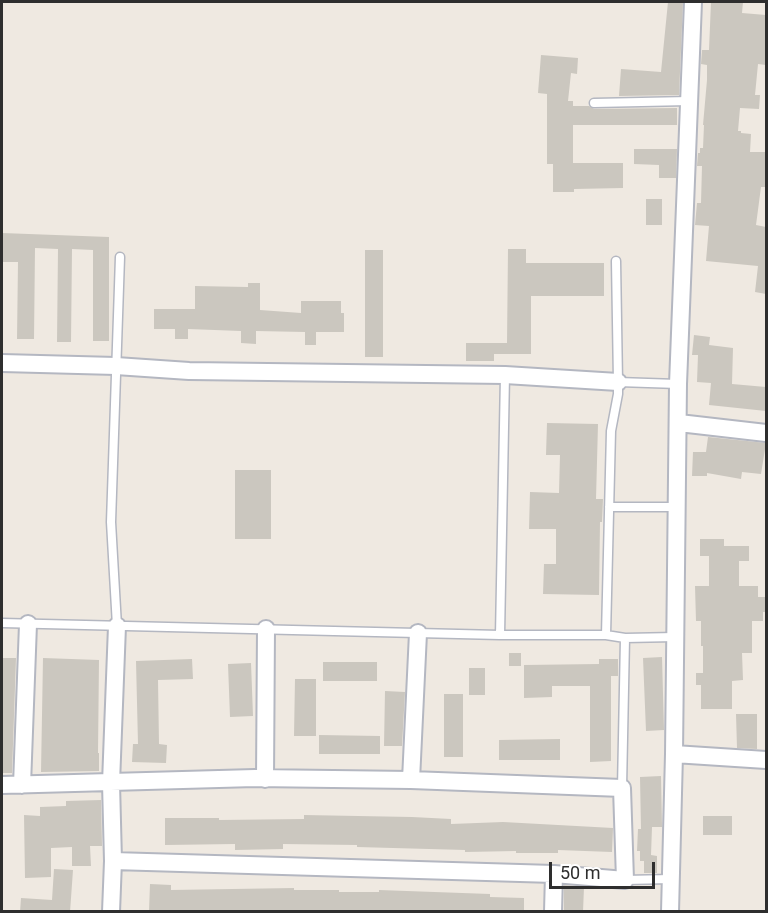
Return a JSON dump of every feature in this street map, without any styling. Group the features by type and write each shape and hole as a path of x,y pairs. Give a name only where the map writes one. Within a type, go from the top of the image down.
{"street":[{"path":"670,912 678,384 693,2"},
{"path":"2,363 116,366 189,371 504,375 618,382"},
{"path":"679,423 766,433"},
{"path":"22,785 28,624"},
{"path":"111,912 111,783 117,626"},
{"path":"265,778 266,629"},
{"path":"411,780 418,633"},
{"path":"674,754 766,760"},
{"path":"2,785 265,778 411,780 622,788 624,880 554,874 112,861"},
{"path":"553,912 554,874"}],"lane":[{"path":"594,104 689,101"},
{"path":"117,626 111,522 120,257"},
{"path":"606,635 611,430 618,394 616,261"},
{"path":"500,635 504,375"},
{"path":"618,382 678,384"},
{"path":"609,507 676,507"},
{"path":"2,623 500,635 606,635 625,638 675,637"},
{"path":"622,788 625,638"},
{"path":"624,880 671,879"}],"building":[{"path":"668,2 683,2 679,95 619,96 621,69 661,72"},
{"path":"711,2 743,2 742,13 766,15 766,65 758,64 755,95 760,95 759,109 740,108 738,131 751,134 750,152 766,152 766,187 761,187 756,225 766,227 766,294 755,292 758,266 706,261 709,226 695,225 697,203 701,203 702,166 697,166 698,153 700,153 700,148 703,148 707,80 707,65 701,64 702,50 709,50"},
{"path":"541,55 578,58 577,74 571,73 568,101 573,101 573,106 589,106 594,109 677,108 677,125 573,125 573,163 623,163 623,188 553,192 553,164 547,164 547,94 538,93"},
{"path":"634,149 677,149 676,178 659,178 659,165 634,164"},
{"path":"646,199 662,199 662,225 646,225"},
{"path":"2,233 109,237 109,341 93,341 93,250 72,249 71,342 57,342 58,249 35,248 34,339 17,339 18,262 2,262"},
{"path":"508,249 526,249 526,263 604,263 604,296 531,296 531,354 494,354 494,361 466,361 466,343 507,343"},
{"path":"365,250 383,250 383,357 365,357"},
{"path":"248,283 260,283 260,310 301,313 301,301 341,301 341,313 344,313 344,332 316,332 316,345 305,345 305,332 256,331 256,344 241,343 241,331 188,329 188,339 175,339 175,329 154,329 154,309 195,309 195,286 248,287"},
{"path":"694,335 710,337 709,345 733,348 732,384 766,387 766,411 709,405 711,383 697,382 698,355 692,355"},
{"path":"547,423 598,424 596,499 603,499 602,522 600,522 599,595 543,594 544,564 556,564 556,529 529,529 530,492 559,493 560,455 546,455"},
{"path":"708,437 766,443 761,474 742,472 741,479 707,473 707,476 692,476 693,452 706,452"},
{"path":"235,470 271,470 271,539 235,539"},
{"path":"700,539 724,539 724,546 749,546 749,561 739,561 739,586 758,586 758,597 766,597 766,612 763,612 763,621 752,621 752,653 742,653 743,680 732,681 732,709 701,709 701,685 696,685 696,673 703,673 703,646 701,646 701,621 696,621 695,586 709,586 709,556 700,556"},
{"path":"509,653 521,653 521,666 509,666"},
{"path":"662,657 664,730 646,731 643,658"},
{"path":"3,658 16,658 12,773 2,773"},
{"path":"43,658 99,660 99,771 41,772"},
{"path":"192,659 193,679 158,680 159,744 167,745 166,763 132,762 133,744 138,744 136,661"},
{"path":"599,659 618,659 618,676 611,676 611,761 590,762 590,686 552,686 552,697 524,698 524,665 599,664"},
{"path":"323,662 377,662 377,681 323,681"},
{"path":"251,663 253,716 230,717 228,664"},
{"path":"469,668 485,668 485,695 469,695"},
{"path":"295,679 316,679 316,736 294,736"},
{"path":"385,691 405,692 402,746 384,746"},
{"path":"444,694 463,694 463,757 444,757"},
{"path":"736,714 757,714 757,749 737,748"},
{"path":"319,735 380,736 380,754 319,754"},
{"path":"560,739 560,760 499,760 499,740"},
{"path":"661,776 662,827 652,827 651,855 657,856 657,873 644,873 644,861 640,861 640,851 637,851 638,829 641,829 640,777"},
{"path":"101,800 102,846 90,846 91,866 72,866 72,847 51,848 51,877 25,878 24,815 40,816 40,807 66,806 66,801"},
{"path":"304,815 451,819 451,824 503,822 613,828 612,852 558,850 558,853 465,852 465,850 357,847 357,845 283,844 283,849 235,850 235,844 165,845 165,818 304,819"},
{"path":"703,816 732,816 732,835 703,835"},
{"path":"54,869 73,870 70,912 20,912 21,898 52,900"},
{"path":"150,884 171,885 171,890 294,888 294,890 339,890 339,892 379,892 379,890 490,894 490,897 524,898 524,912 149,912"},
{"path":"564,885 584,887 583,912 564,912"}]}
